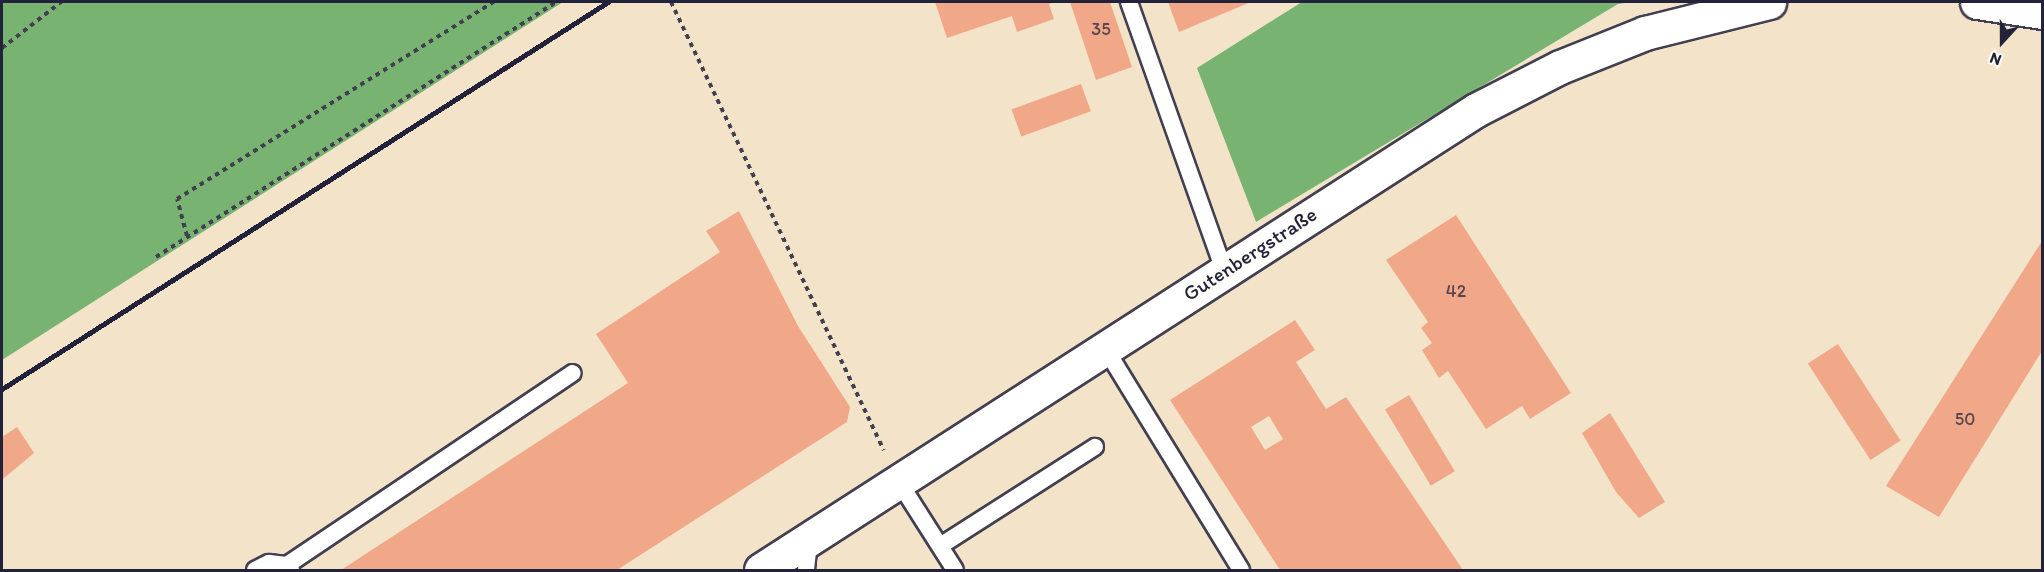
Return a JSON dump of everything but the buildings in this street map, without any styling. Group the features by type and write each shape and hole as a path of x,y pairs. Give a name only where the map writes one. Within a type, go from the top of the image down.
{"street":[{"name":"Gutenbergstraße","path":"761,570 808,555 899,482 1476,110 1560,67 1645,33 1769,2"},
{"path":"1977,2 2043,12"}],"lane":[{"path":"1129,2 1224,271"},
{"path":"1105,348 1241,570"},
{"path":"255,570 269,563 289,568 573,373"},
{"path":"940,546 1095,447"},
{"path":"899,482 955,570"}],"path":[{"path":"2,48 61,2"},
{"path":"187,236 177,199 494,2"},
{"path":"156,257 557,2"},
{"path":"670,2 899,482"}],"green space":[{"path":"2,2 563,2 2,360"},
{"path":"1302,2 1632,2 1618,4 1256,222 1197,68"}],"railway":[{"path":"2,389 608,2"}]}
